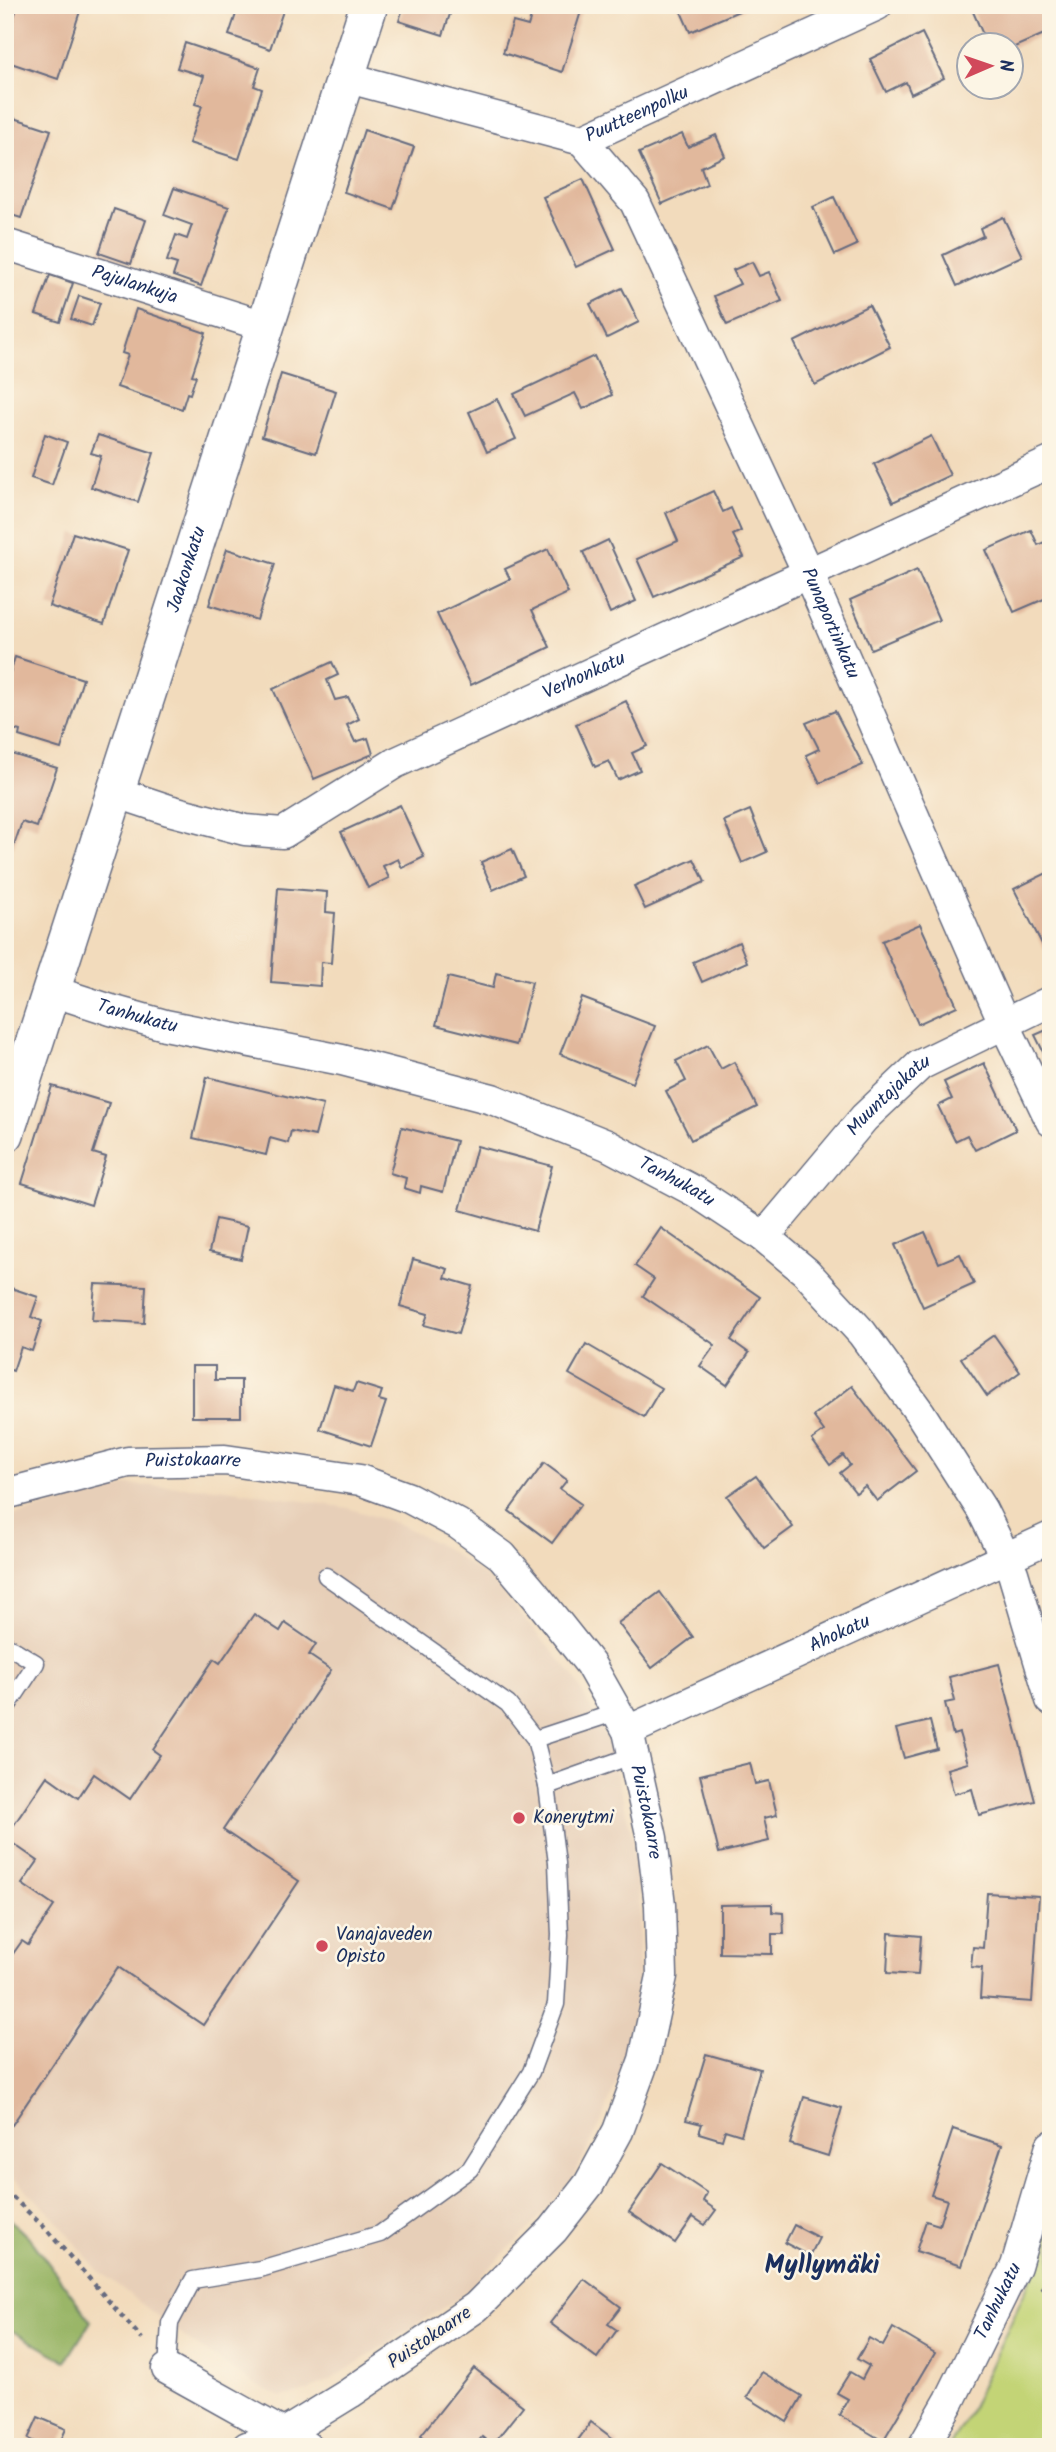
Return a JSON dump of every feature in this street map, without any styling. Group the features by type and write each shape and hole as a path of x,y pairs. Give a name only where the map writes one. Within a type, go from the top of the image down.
{"street":[{"name":"Jaakonkatu","path":"5,1135 369,5"},
{"name":"Puutteenpolku","path":"345,77 582,140 877,5"},
{"name":"Punaportinkatu","path":"582,140 635,202 808,573 1004,1023 1051,1121"},
{"name":"Pajulankuja","path":"5,244 267,327"},
{"name":"Verhonkatu","path":"115,792 169,810 245,830 283,832 395,763 1051,462"},
{"name":"Tanhukatu","path":"52,990 165,1025 342,1060 492,1099 607,1145 696,1192 764,1237 806,1272 862,1333 927,1424 982,1510 1006,1556 1051,1700"},
{"name":"Muuntajakatu","path":"764,1237 864,1118 920,1065 1051,1001"},
{"name":"Puistokaarre","path":"5,1494 128,1462 225,1460 360,1480 397,1493 458,1524 502,1556 590,1664 626,1732 652,1838 660,1905 662,1976 645,2060 618,2131 589,2184 553,2230 476,2307 350,2393 296,2440 247,2447"},
{"name":"Ahokatu","path":"626,1732 1051,1537"},
{"name":"Tanhukatu","path":"923,2447 950,2400 1016,2266 1051,2146"},
{"path":"167,2369 296,2440"}],"lane":[{"path":"167,2369 170,2323 192,2280 260,2269 380,2234 470,2169 531,2072 556,2004 560,1935 557,1863 547,1786 535,1739 508,1704 326,1576"},
{"path":"5,1644 36,1663 5,1710"},
{"path":"535,1739 626,1732"},
{"path":"547,1786 626,1732"}],"path":[{"path":"5,2190 45,2228 167,2369"}],"shaded area":[{"name":"Vanajaveden Opisto","path":"129,1485 220,1488 348,1508 401,1525 445,1548 490,1580 573,1675 608,1741 631,1831 640,1909 638,1983 625,2060 601,2122 573,2178 529,2229 458,2298 335,2377 308,2391 281,2397 254,2384 191,2342 98,2270 53,2216 5,2169 5,1518"}],"green space":[{"path":"1051,2204 1051,2447 949,2447 969,2412 1040,2259"},
{"path":"5,2215 32,2241 91,2321 66,2361 5,2327"}],"building":[{"path":"18,5 82,5 58,79 5,61 5,44"},
{"path":"239,5 285,5 270,49 229,35"},
{"path":"404,5 453,5 443,35 399,21"},
{"path":"535,5 583,5 562,72 503,53 513,22 528,26"},
{"path":"678,5 753,5 690,32"},
{"path":"970,5 1051,5 1051,31 1024,43 1024,32 982,32"},
{"path":"922,33 944,78 911,94 906,82 886,92 870,59"},
{"path":"185,43 260,68 254,86 262,89 239,159 189,143 202,106 195,104 204,76 177,68"},
{"path":"5,115 51,130 21,218 5,213"},
{"path":"364,130 414,147 393,209 344,192"},
{"path":"682,134 688,147 716,135 725,156 701,167 707,184 662,204 639,153"},
{"path":"583,179 615,249 576,267 543,197"},
{"path":"174,188 229,207 201,286 173,276 177,264 167,261 176,235 187,239 192,225 164,215"},
{"path":"834,197 857,245 835,255 813,207"},
{"path":"114,209 146,220 131,264 99,253"},
{"path":"1003,217 1022,256 957,286 943,255 983,236 980,228"},
{"path":"752,262 759,276 769,272 782,301 727,325 714,296 740,284 733,270"},
{"path":"50,275 73,283 60,322 36,314"},
{"path":"622,288 639,322 607,338 590,304"},
{"path":"79,296 100,303 92,326 71,319"},
{"path":"869,305 890,347 815,385 794,342"},
{"path":"136,309 206,333 192,375 196,376 182,409 117,387 128,355 122,353"},
{"path":"594,356 612,395 583,409 575,393 525,416 514,394"},
{"path":"281,374 336,391 316,453 262,436"},
{"path":"497,399 516,439 487,452 469,412"},
{"path":"45,434 67,442 52,485 31,478"},
{"path":"98,435 154,453 138,502 91,487 101,456 91,453"},
{"path":"931,436 950,475 893,502 874,464"},
{"path":"713,491 723,512 731,508 741,531 733,535 744,557 654,597 637,559 678,541 666,513"},
{"path":"1031,530 1038,545 1051,539 1051,596 1014,612 986,550"},
{"path":"73,533 128,550 104,624 49,606"},
{"path":"608,540 636,601 610,613 583,552"},
{"path":"227,549 275,564 257,620 209,605"},
{"path":"548,549 568,593 532,610 550,647 471,685 437,614 510,579 505,569"},
{"path":"917,570 939,620 871,649 850,600"},
{"path":"15,657 83,679 61,749 19,736 20,731 5,727 5,689"},
{"path":"332,662 338,675 327,680 335,700 348,697 359,719 347,725 355,742 368,738 373,754 314,779 273,689"},
{"path":"626,701 647,746 632,753 640,770 618,780 609,761 595,767 576,724"},
{"path":"835,711 863,765 820,783 806,755 819,749 806,723"},
{"path":"5,752 57,768 37,827 22,822 13,848 5,846"},
{"path":"400,805 424,857 402,868 398,859 383,866 389,878 368,888 341,832"},
{"path":"750,810 767,852 742,863 724,821"},
{"path":"512,849 524,876 493,890 481,862"},
{"path":"694,859 705,882 645,909 634,886"},
{"path":"1051,871 1051,945 1044,948 1014,889"},
{"path":"278,888 327,892 326,912 335,913 331,963 321,962 320,986 271,982"},
{"path":"920,924 957,1006 918,1024 882,941"},
{"path":"739,942 747,962 702,982 693,962"},
{"path":"496,973 532,982 516,1045 436,1025 448,977 493,988"},
{"path":"582,998 655,1026 632,1083 560,1054"},
{"path":"1051,1028 1051,1067 1035,1035"},
{"path":"708,1045 721,1069 734,1062 757,1107 691,1140 666,1091 686,1081 676,1061"},
{"path":"984,1063 1016,1130 975,1150 967,1135 955,1141 938,1106 952,1099 944,1082"},
{"path":"207,1077 323,1105 315,1136 291,1131 288,1143 270,1138 266,1155 193,1138"},
{"path":"52,1086 109,1103 93,1153 106,1157 91,1205 22,1183"},
{"path":"402,1127 456,1141 443,1192 421,1186 420,1193 404,1188 406,1178 390,1173"},
{"path":"477,1146 552,1166 535,1231 460,1210"},
{"path":"216,1219 248,1226 241,1259 209,1252"},
{"path":"661,1228 760,1297 731,1340 749,1353 727,1385 700,1366 715,1345 643,1296 654,1279 635,1266"},
{"path":"925,1232 939,1263 960,1254 974,1284 923,1307 895,1245"},
{"path":"413,1259 448,1269 445,1278 472,1286 458,1334 424,1325 428,1314 400,1306"},
{"path":"95,1284 146,1286 144,1323 92,1320"},
{"path":"5,1286 38,1297 31,1317 42,1321 32,1351 21,1347 13,1371 5,1368"},
{"path":"994,1335 1020,1372 987,1396 961,1358"},
{"path":"586,1344 661,1388 644,1417 569,1374"},
{"path":"192,1366 215,1366 215,1380 241,1380 241,1417 192,1417"},
{"path":"356,1383 382,1391 379,1400 386,1402 371,1446 320,1429 334,1385 353,1391"},
{"path":"852,1386 916,1471 877,1501 865,1486 856,1493 840,1473 850,1465 843,1455 830,1465 812,1440 824,1431 813,1416"},
{"path":"544,1463 567,1480 560,1489 581,1504 552,1543 509,1511"},
{"path":"756,1476 793,1527 764,1548 727,1496"},
{"path":"660,1592 693,1637 652,1668 618,1623"},
{"path":"254,1614 280,1631 285,1623 316,1644 309,1655 331,1670 223,1830 299,1881 203,2025 118,1967 12,2125 5,2120 5,1965 22,1941 28,1945 54,1906 22,1884 38,1861 5,1838 47,1776 78,1798 94,1774 130,1799 160,1755 153,1750 214,1659 220,1663"},
{"path":"999,1664 1035,1801 979,1815 972,1789 954,1794 947,1769 968,1763 959,1733 953,1735 945,1703 955,1701 949,1677"},
{"path":"930,1721 937,1749 904,1758 896,1729"},
{"path":"750,1763 755,1784 769,1781 777,1815 764,1818 769,1841 719,1853 700,1775"},
{"path":"987,1893 1039,1896 1032,2002 980,1998 982,1968 971,1967 973,1947 983,1948"},
{"path":"772,1904 772,1912 783,1913 784,1934 772,1934 772,1954 720,1953 720,1905"},
{"path":"889,1933 921,1936 918,1975 887,1973"},
{"path":"706,2054 760,2069 741,2135 725,2130 722,2140 699,2133 702,2124 686,2120"},
{"path":"804,2097 842,2108 828,2156 790,2144"},
{"path":"953,2129 1002,2145 961,2266 916,2251 926,2221 939,2225 947,2200 931,2195"},
{"path":"662,2163 707,2193 703,2201 716,2210 705,2225 693,2217 675,2243 629,2212"},
{"path":"794,2225 819,2238 810,2256 785,2243"},
{"path":"584,2279 621,2307 608,2324 617,2330 597,2358 550,2323"},
{"path":"893,2328 935,2353 883,2441 839,2415 848,2399 837,2393 850,2372 862,2379 869,2366 857,2359 869,2338 883,2346"},
{"path":"474,2368 523,2406 492,2445 482,2437 474,2447 435,2447 421,2435"},
{"path":"762,2372 802,2396 787,2422 747,2397"},
{"path":"38,2417 66,2429 58,2447 45,2447 28,2439"},
{"path":"591,2422 619,2443 616,2447 573,2447"}],"place":[{"name":"Konerytmi","path":"519,1818"},
{"name":"Vanajaveden Opisto","path":"322,1946"}],"district":[{"name":"Myllymäki","path":"822,2266"}]}
